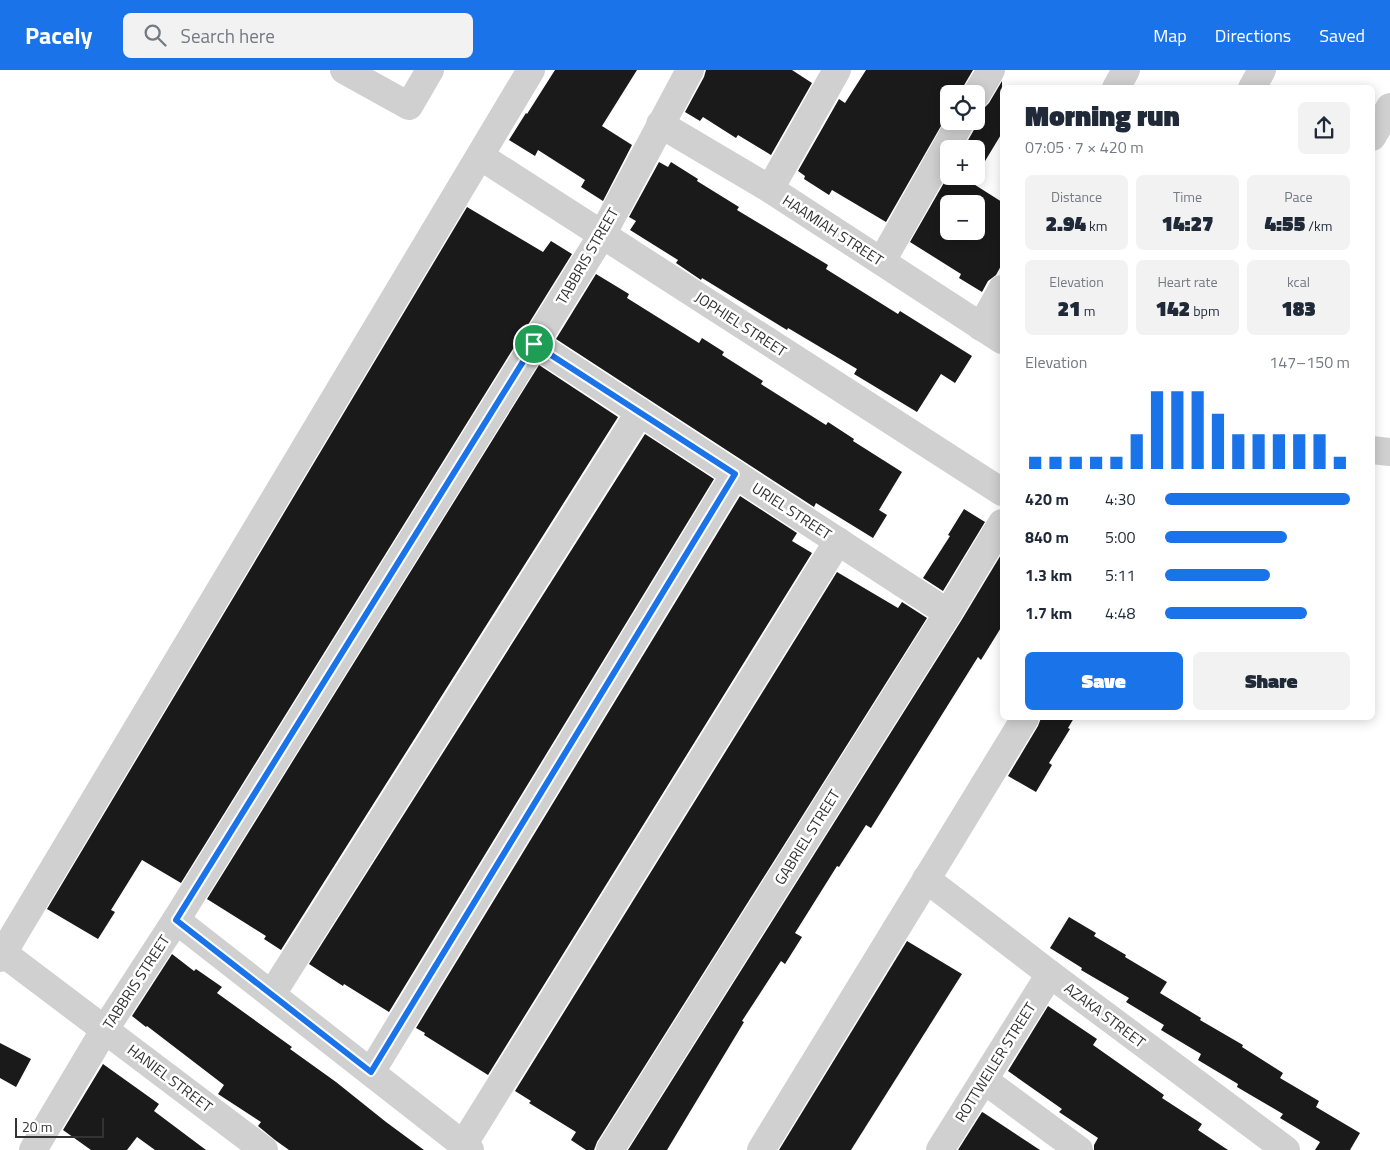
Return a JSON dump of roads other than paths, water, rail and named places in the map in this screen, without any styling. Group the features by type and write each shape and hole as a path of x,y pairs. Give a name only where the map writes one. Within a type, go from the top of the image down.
{"street":[{"path":"344,70 409,106 430,70"},
{"path":"2,956 531,70"},
{"name":"TABBRIS STREET","path":"41,1147 105,1029 176,920 602,235 690,70"},
{"path":"770,189 837,70"},
{"path":"982,85 991,70"},
{"path":"1118,85 1126,70"},
{"path":"1254,85 1262,70"},
{"path":"1375,132 1390,107"},
{"name":"HAAMIAH STREET","path":"660,124 770,189 992,333"},
{"path":"882,261 957,130"},
{"name":"JOPHIEL STREET","path":"480,156 1000,491"},
{"path":"992,333 1000,298"},
{"name":"URIEL STREET","path":"534,344 948,613"},
{"path":"272,994 640,412"},
{"path":"1375,450 1390,452"},
{"path":"371,1072 735,474"},
{"name":"GABRIEL STREET","path":"610,1150 948,613 1000,526"},
{"path":"176,920 466,1147 838,542"},
{"path":"761,1150 1024,720"},
{"name":"AZAKA STREET","path":"926,879 1286,1150"},
{"name":"HANIEL STREET","path":"2,956 105,1029 264,1150"},
{"name":"ROTTWEILER STREET","path":"940,1150 1050,974"},
{"path":"984,1080 1079,1150"}]}
